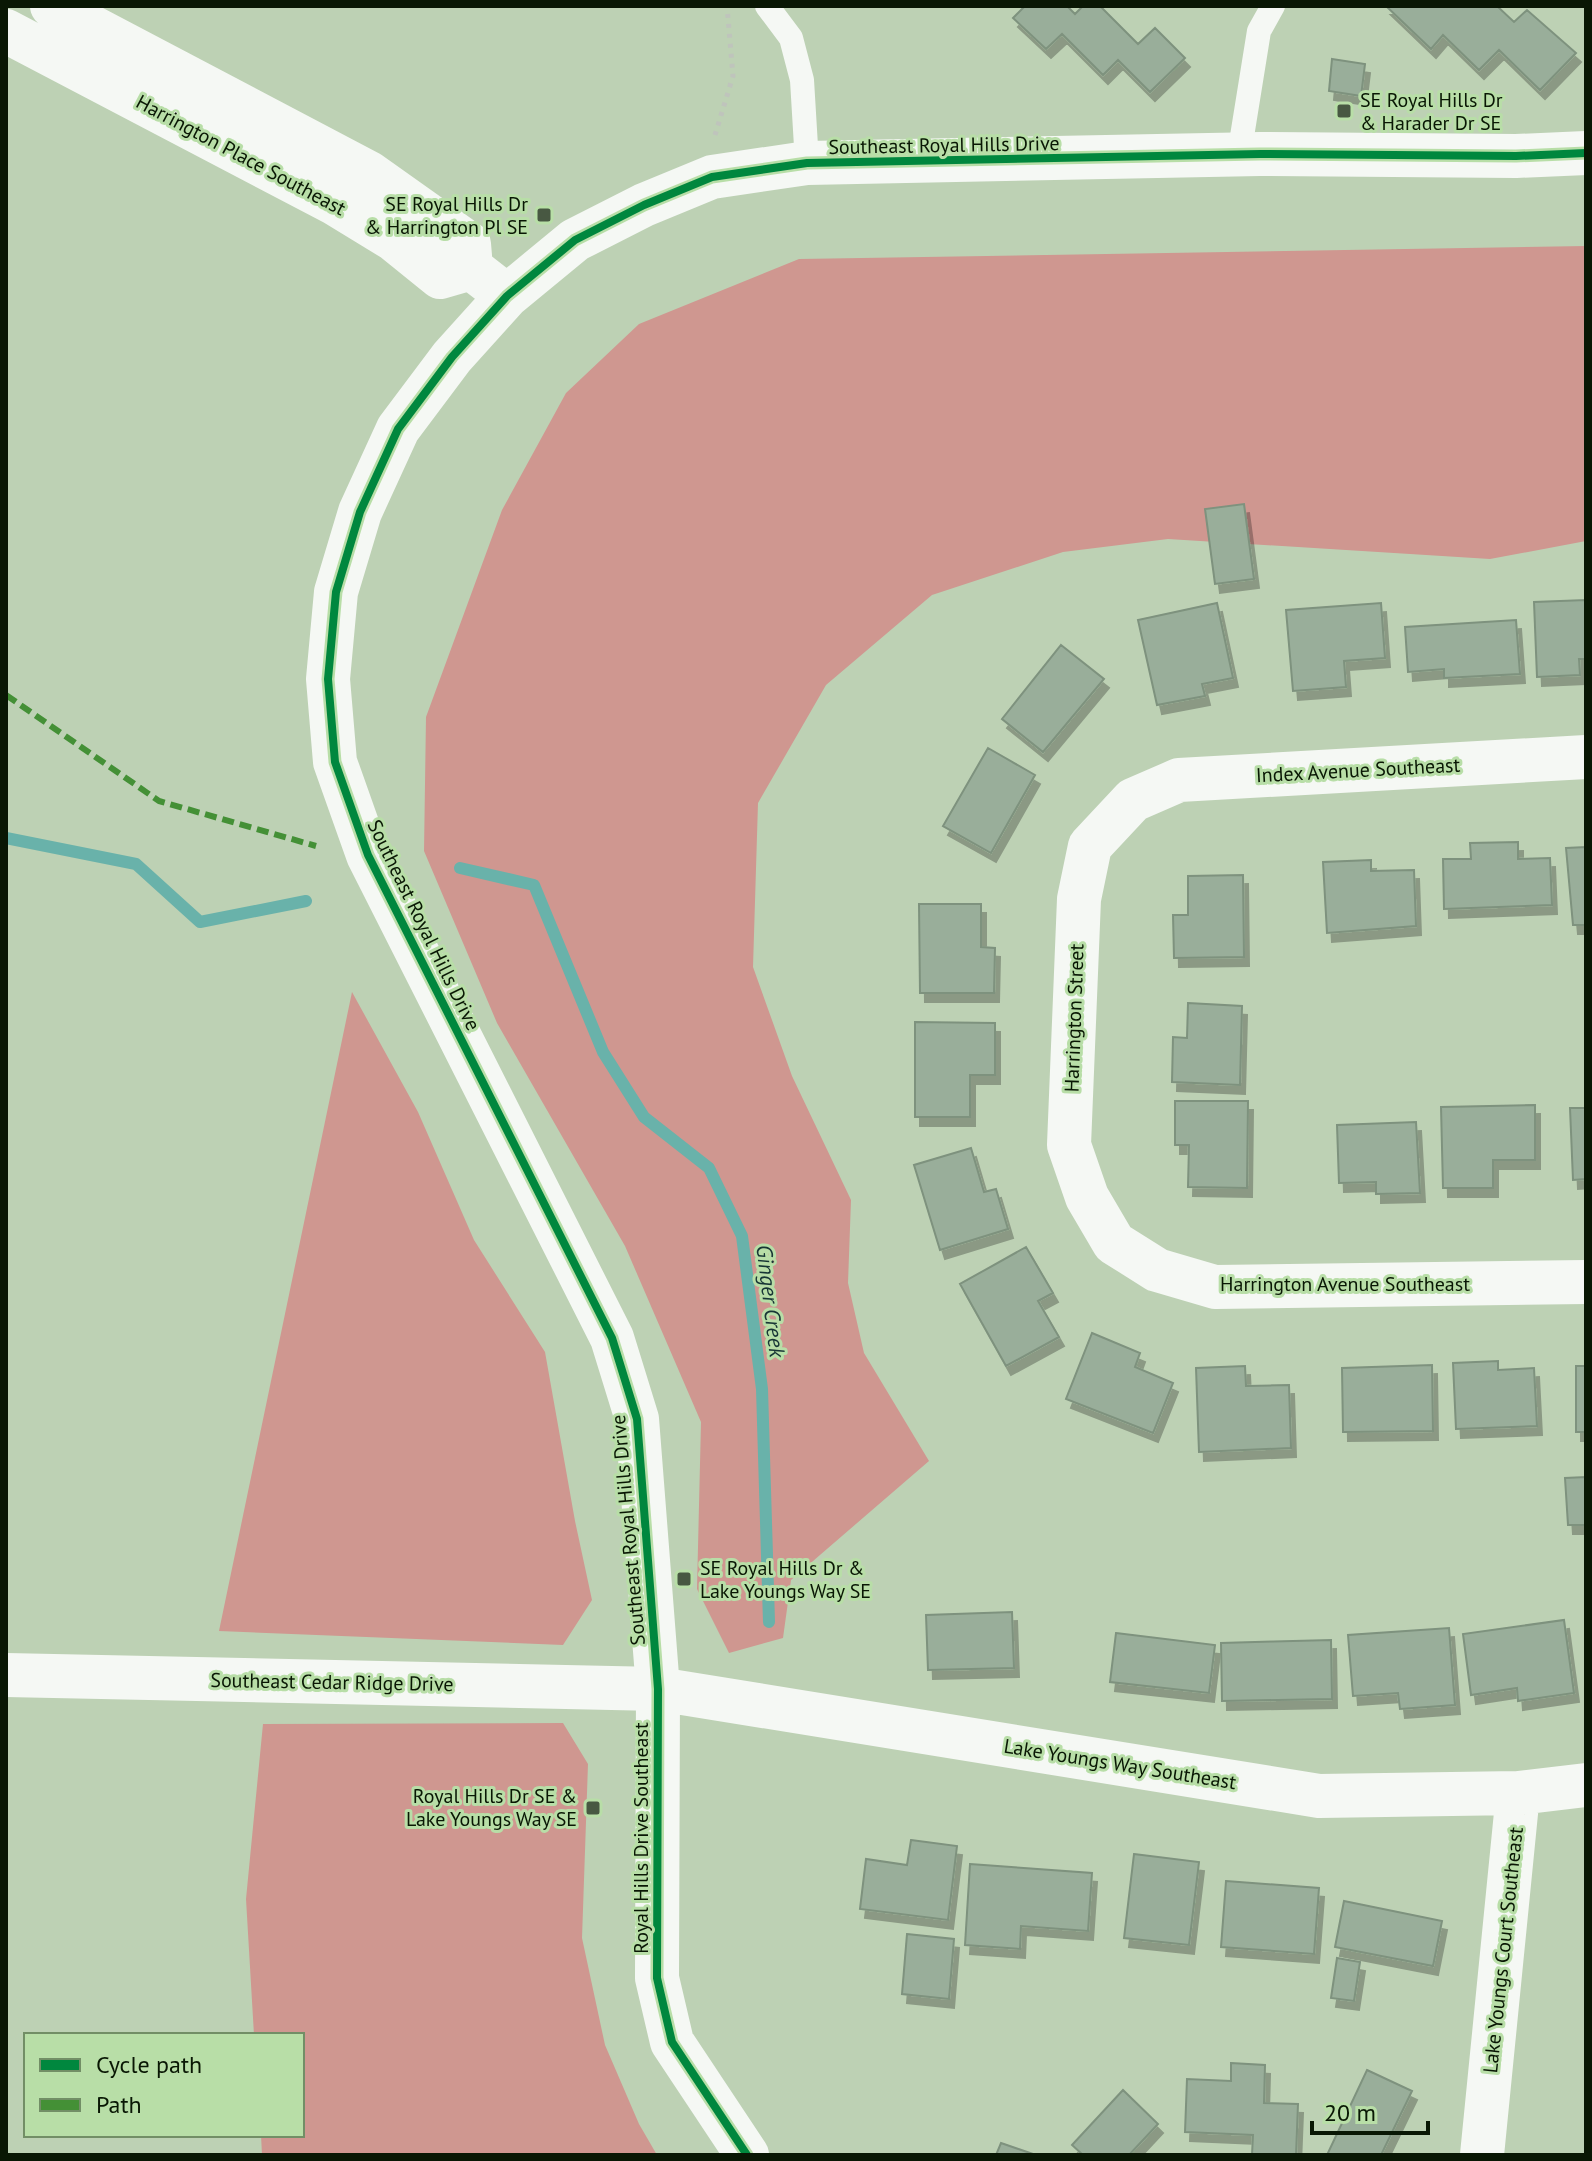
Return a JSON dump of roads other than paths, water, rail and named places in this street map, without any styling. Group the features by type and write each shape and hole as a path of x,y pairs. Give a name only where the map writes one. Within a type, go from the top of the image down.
{"street":[{"path":"52,6 369,173 469,244 471,268 507,296"},
{"name":"Harrington Place Southeast","path":"6,31 334,203 393,239 440,277 471,268"},
{"name":"Southeast Royal Hills Drive","path":"658,1689 637,1419 612,1338 368,855 335,762 328,679 336,592 360,512 398,429 452,357 507,296 575,240 644,205 712,177 807,163 1239,155 1516,156 1586,153"},
{"name":"Index Avenue Southeast","path":"1133,800 1179,780 1586,757"},
{"name":"Harrington Street","path":"1114,1243 1087,1197 1069,1145 1079,899 1090,846 1133,800"},
{"name":"Harrington Avenue Southeast","path":"1114,1243 1157,1270 1215,1287 1586,1282"},
{"name":"Southeast Cedar Ridge Drive","path":"6,1675 658,1689"},
{"name":"Lake Youngs Way Southeast","path":"658,1689 1319,1796 1518,1793 1586,1785"},
{"name":"Royal Hills Drive Southeast","path":"658,1689 657,1978 672,2042 747,2155"},
{"name":"Lake Youngs Court Southeast","path":"1482,2155 1518,1793"}],"lane":[{"path":"767,6 791,38 802,80 807,163"},
{"path":"1239,155 1259,31 1273,6"}],"waterway":[{"name":"Ginger Creek","path":"6,838 136,864 200,922 306,901"},
{"name":"Ginger Creek","path":"460,868 534,885 603,1052 644,1117 709,1168 742,1236 762,1389 769,1622"}],"place":[{"name":"SE Royal Hills Dr & Harader Dr SE","path":"1344,111"},
{"name":"SE Royal Hills Dr & Harrington Pl SE","path":"544,215"},
{"name":"SE Royal Hills Dr & Lake Youngs Way SE","path":"684,1579"},
{"name":"Royal Hills Dr SE & Lake Youngs Way SE","path":"593,1808"}]}
